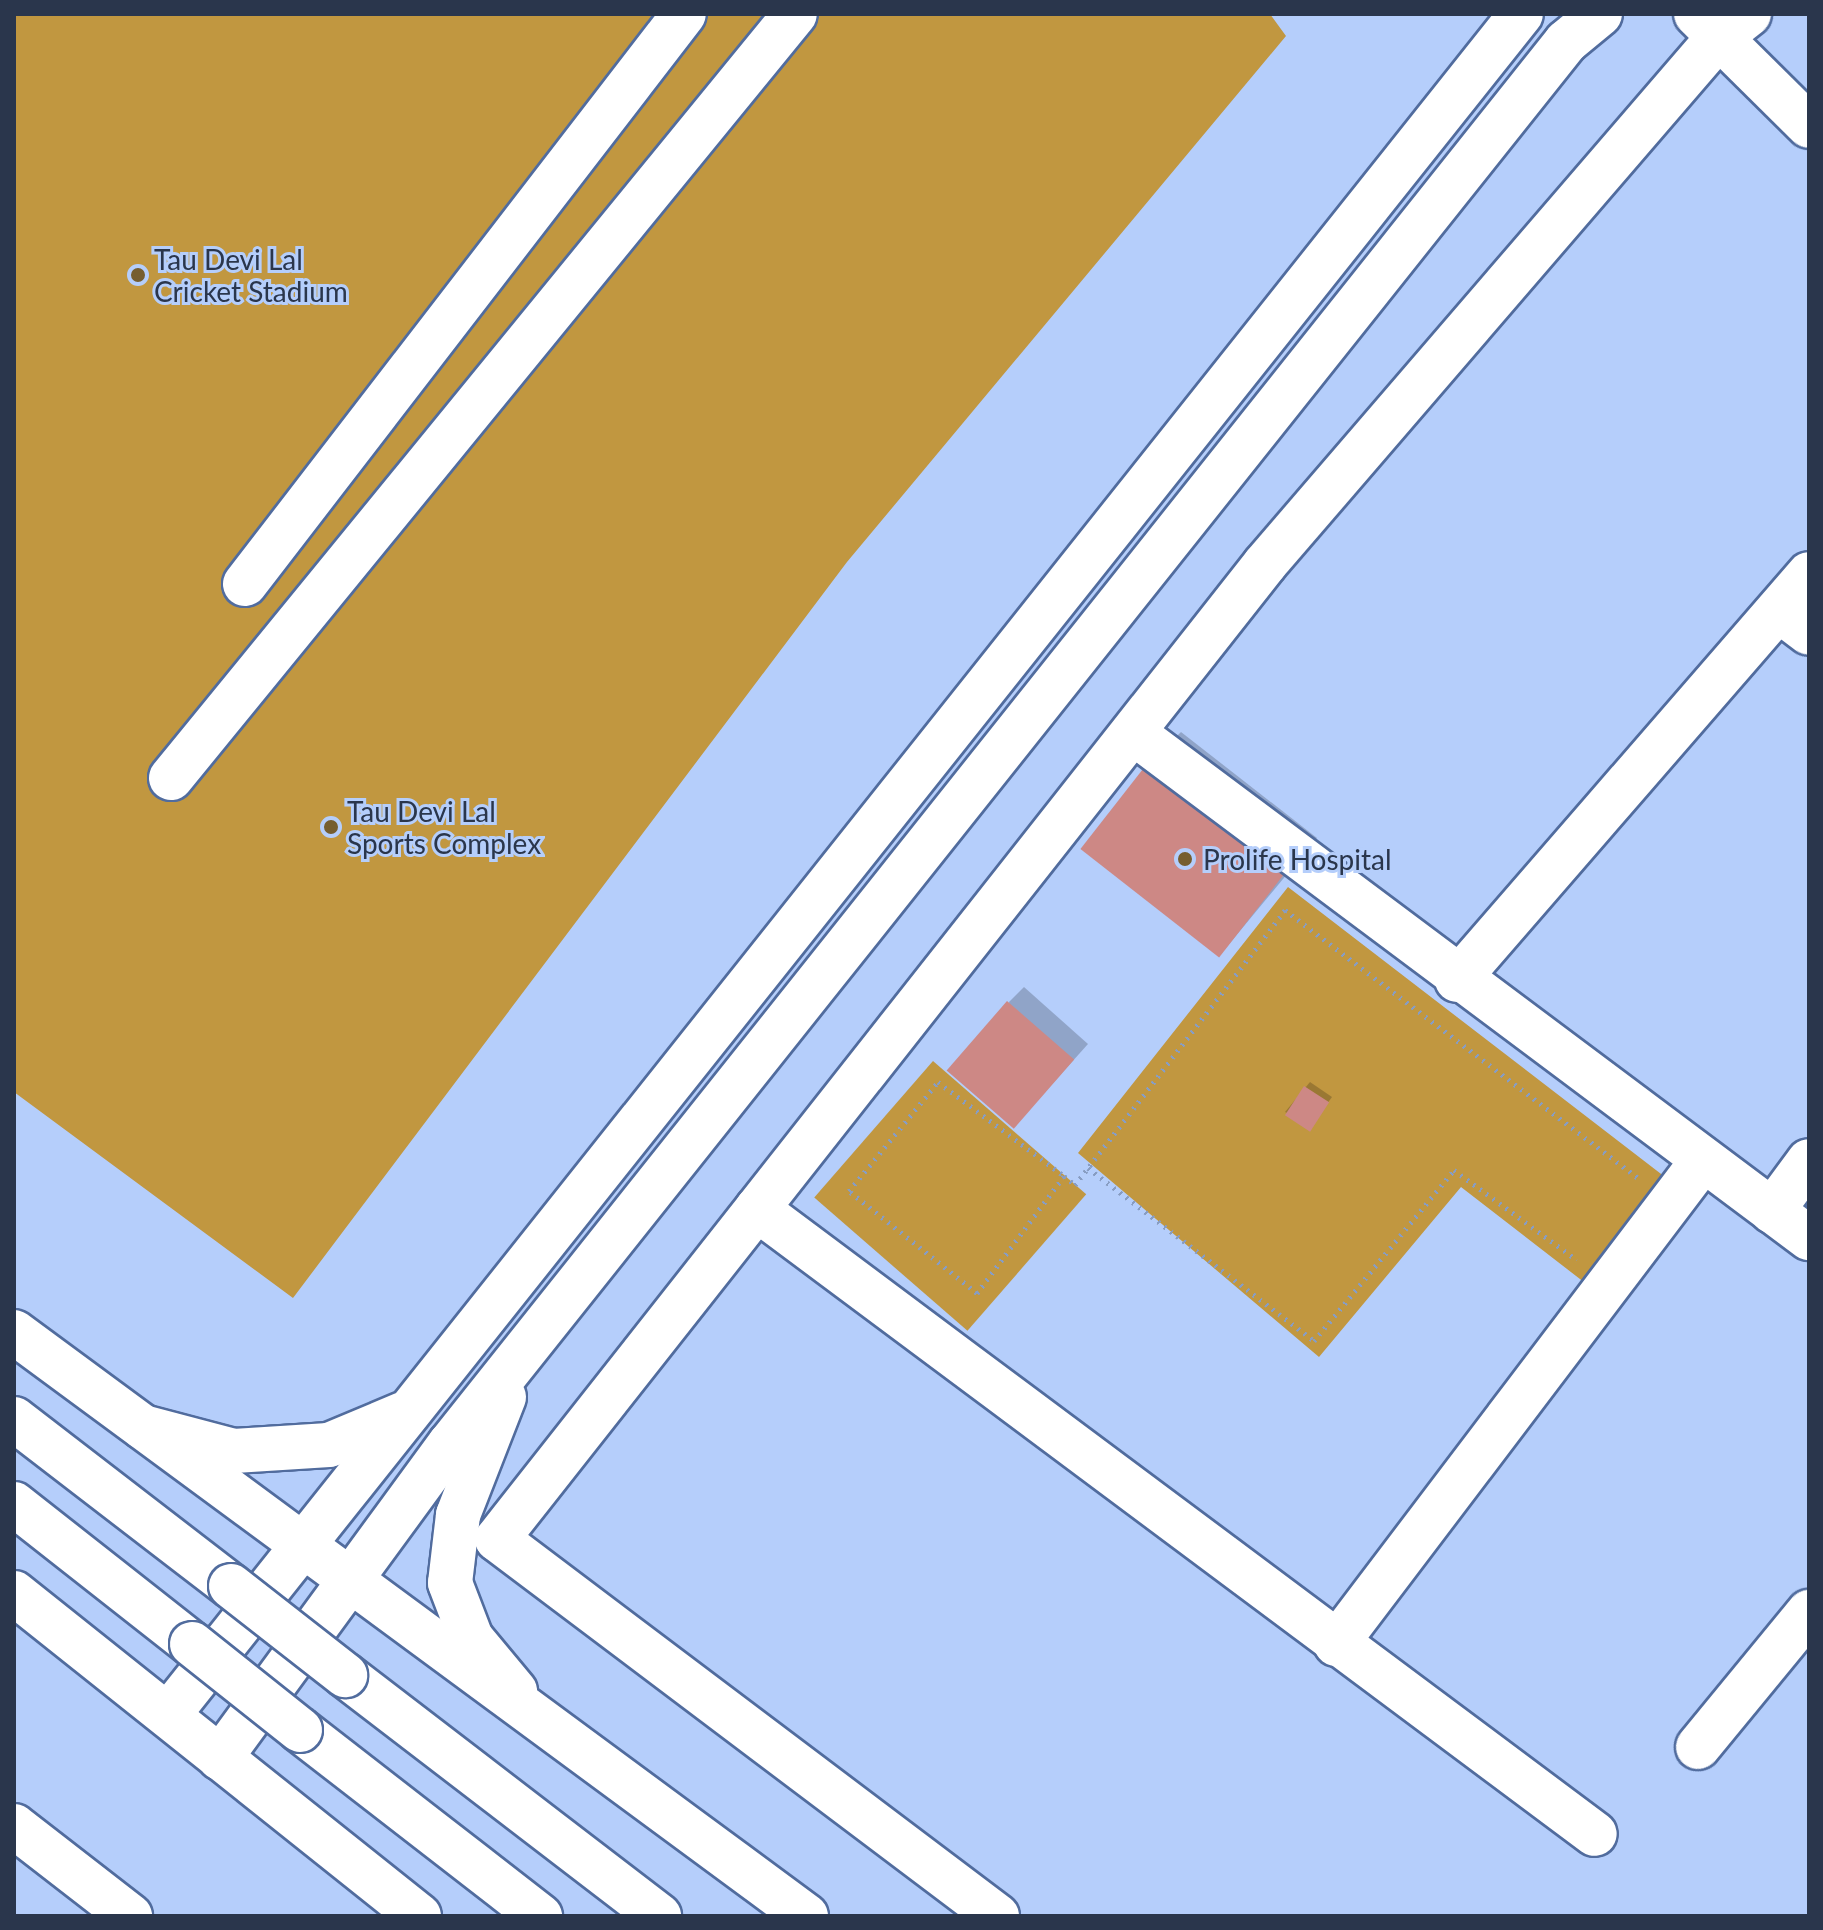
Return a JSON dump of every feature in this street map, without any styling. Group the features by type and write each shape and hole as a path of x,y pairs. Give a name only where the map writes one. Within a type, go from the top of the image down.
{"main road":[{"path":"245,584 684,14"},
{"path":"171,778 795,14"},
{"path":"168,1715 304,1540 410,1411 1521,14"},
{"path":"1533,14 1566,42"},
{"path":"220,1758 353,1576 522,1354 1566,42 1600,14"},
{"path":"997,1916 497,1539 1135,734 1265,564 1721,23 1809,126"},
{"path":"1457,980 1794,622 1809,574"},
{"path":"1135,734 1457,980 1809,1238"},
{"path":"1336,1644 1703,1160"},
{"path":"1772,1211 1809,1161"},
{"path":"757,1209 1336,1644 1595,1834"},
{"path":"14,1332 353,1576 806,1916"},
{"path":"522,1354 458,1515 450,1583 471,1638 541,1717"},
{"path":"143,1427 234,1451 329,1445 410,1411"},
{"path":"14,1419 659,1916"},
{"path":"14,1504 540,1916"},
{"path":"14,1593 419,1916"},
{"path":"1698,1747 1809,1612"},
{"path":"14,1826 130,1916"}],"path":[{"path":"1064,1176 977,1293 849,1191 938,1082 1064,1176 1075,1185 1285,910 1648,1185"},
{"path":"1088,1168 1314,1341 1454,1170 1588,1268"}],"shaded area":[{"name":"Tau Devi Lal Sports Complex","path":"14,14 1270,14 1286,36 847,562 293,1298 14,1092"},
{"path":"1288,887 1665,1177 1589,1286 1461,1187 1319,1357 1078,1153"},
{"path":"933,1061 1086,1194 967,1331 814,1198"}],"building":[{"name":"Prolife Hospital","path":"1150,760 1289,868 1219,957 1080,849"},
{"path":"1007,1001 1074,1059 1014,1129 947,1070"},
{"path":"1304,1086 1329,1102 1310,1132 1285,1115"}],"place":[{"name":"Tau Devi Lal Cricket Stadium","path":"138,275"},
{"name":"Tau Devi Lal Sports Complex","path":"331,827"},
{"name":"Prolife Hospital","path":"1185,859"}]}
